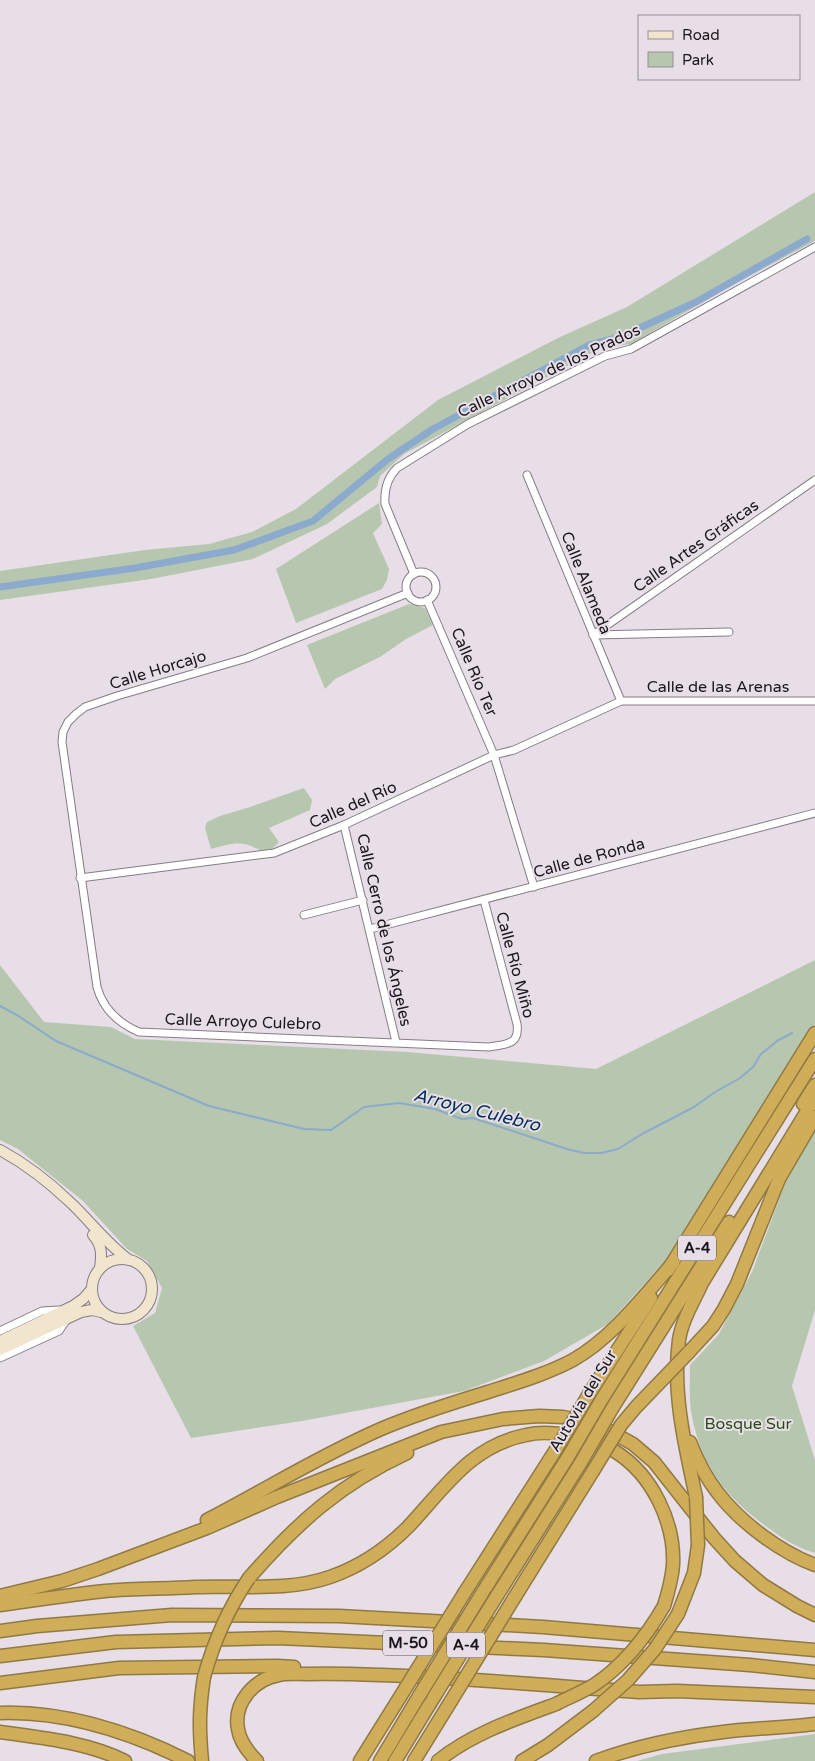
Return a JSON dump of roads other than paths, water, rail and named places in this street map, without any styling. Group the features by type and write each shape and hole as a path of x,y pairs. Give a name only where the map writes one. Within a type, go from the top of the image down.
{"highway":[{"path":"360,1761 673,1263 815,1032"},
{"name":"Autovía del Sur","path":"380,1761 602,1399 815,1060"},
{"name":"Autovía del Sur","path":"395,1761 580,1464 613,1407 815,1086"},
{"path":"522,1761 548,1745 593,1711 628,1680 655,1649 678,1614 694,1573 698,1545 696,1497 679,1406 678,1372 680,1339 689,1311 702,1282 815,1098"},
{"path":"414,1761 622,1425 636,1407 713,1326 724,1309 737,1284 779,1179 815,1117"},
{"path":"147,1551 295,1472 381,1429 425,1412 514,1384 574,1359 604,1337 634,1308 673,1263"},
{"path":"0,1596 62,1581 147,1551 441,1432 503,1419 539,1416 563,1417 597,1424 633,1444 654,1462 714,1538 735,1561 762,1585 797,1606 815,1613"},
{"path":"202,1761 199,1729 200,1704 204,1677 221,1626 234,1600 249,1578 279,1543 300,1523 347,1486 371,1471 444,1438 503,1419"},
{"path":"683,1424 698,1461 718,1492 748,1524 786,1551 815,1565"},
{"path":"0,1605 107,1591 218,1586 264,1587 300,1584 330,1577 369,1559 390,1544 408,1527 442,1487 469,1461 489,1447 527,1434 554,1433 586,1439 616,1452 638,1471 655,1492 666,1517 672,1544 673,1564 670,1586 664,1606 641,1641 617,1668 593,1685 556,1704 487,1731 438,1761"},
{"path":"786,1551 815,1560"},
{"name":"M-50","path":"0,1631 46,1625 172,1615 339,1616 543,1627 815,1650"},
{"name":"M-50","path":"0,1656 116,1642 278,1638 544,1650 750,1665 815,1672"},
{"path":"0,1683 119,1668 278,1666 639,1692 677,1691 815,1697"},
{"path":"257,1761 248,1752 241,1739 237,1714 247,1693 259,1682 279,1675 328,1673 402,1676"},
{"path":"0,1713 41,1715 114,1729 153,1744 188,1761"},
{"path":"596,1761 616,1754 682,1738 724,1732 815,1724"},
{"path":"354,1761 382,1726"},
{"path":"0,1732 44,1738 87,1747 125,1761"}],"street":[{"name":"Calle Arroyo de los Prados","path":"414,574 385,504 387,484 391,474 397,468 468,424 605,356 631,349 815,247"},
{"name":"Calle Alameda","path":"527,475 621,701"},
{"name":"Calle Artes Gráficas","path":"593,635 815,480"},
{"path":"424,572 432,576 436,590 431,598 418,601 410,597 406,588 408,580 414,574 424,572"},
{"name":"Calle Horcajo","path":"80,878 62,742 63,732 76,714 85,707 117,696 247,658 408,593"},
{"name":"Calle Río Ter","path":"427,600 494,755 534,888"},
{"path":"593,635 729,632"},
{"name":"Calle del Río","path":"80,878 274,853 344,825 494,755 514,750 621,701"},
{"name":"Calle de las Arenas","path":"621,701 815,701"},
{"name":"Calle de Ronda","path":"370,930 815,813"},
{"name":"Calle Cerro de los Ángeles","path":"344,825 396,1042"},
{"name":"Calle Arroyo Culebro","path":"80,878 97,987 104,1004 114,1017 126,1026 139,1032 489,1047 513,1042 517,1036"},
{"path":"304,915 362,900"},
{"name":"Calle Río Miño","path":"484,900 517,1024 517,1036"},
{"path":"0,1150 44,1179 72,1204 115,1249 130,1260 143,1266 149,1274 152,1285 152,1296 148,1305 143,1311 130,1319 114,1319 101,1312 92,1310 67,1314 0,1341"},
{"path":"0,1158 44,1187 71,1211 99,1242 102,1255 100,1268 93,1280 91,1290 94,1302 101,1312"},
{"path":"100,1268 109,1262 124,1259 130,1260"},
{"path":"0,1350 67,1314 91,1290"},
{"path":"0,1331 42,1311 67,1314"},
{"path":"0,1358 59,1330 67,1314"}],"waterway":[{"path":"0,587 135,568 234,550 313,521 388,459 433,429 589,345 620,337 696,302 807,239"},
{"name":"Arroyo Culebro","path":"0,1006 56,1041 209,1106 304,1129 331,1130 364,1107 399,1103 435,1109 462,1119 473,1118 584,1153 601,1153 618,1149 642,1134 694,1107 740,1078 753,1067 761,1054 777,1041 792,1033"}],"park label":[{"name":"Bosque Sur","path":"748,1424"}]}
